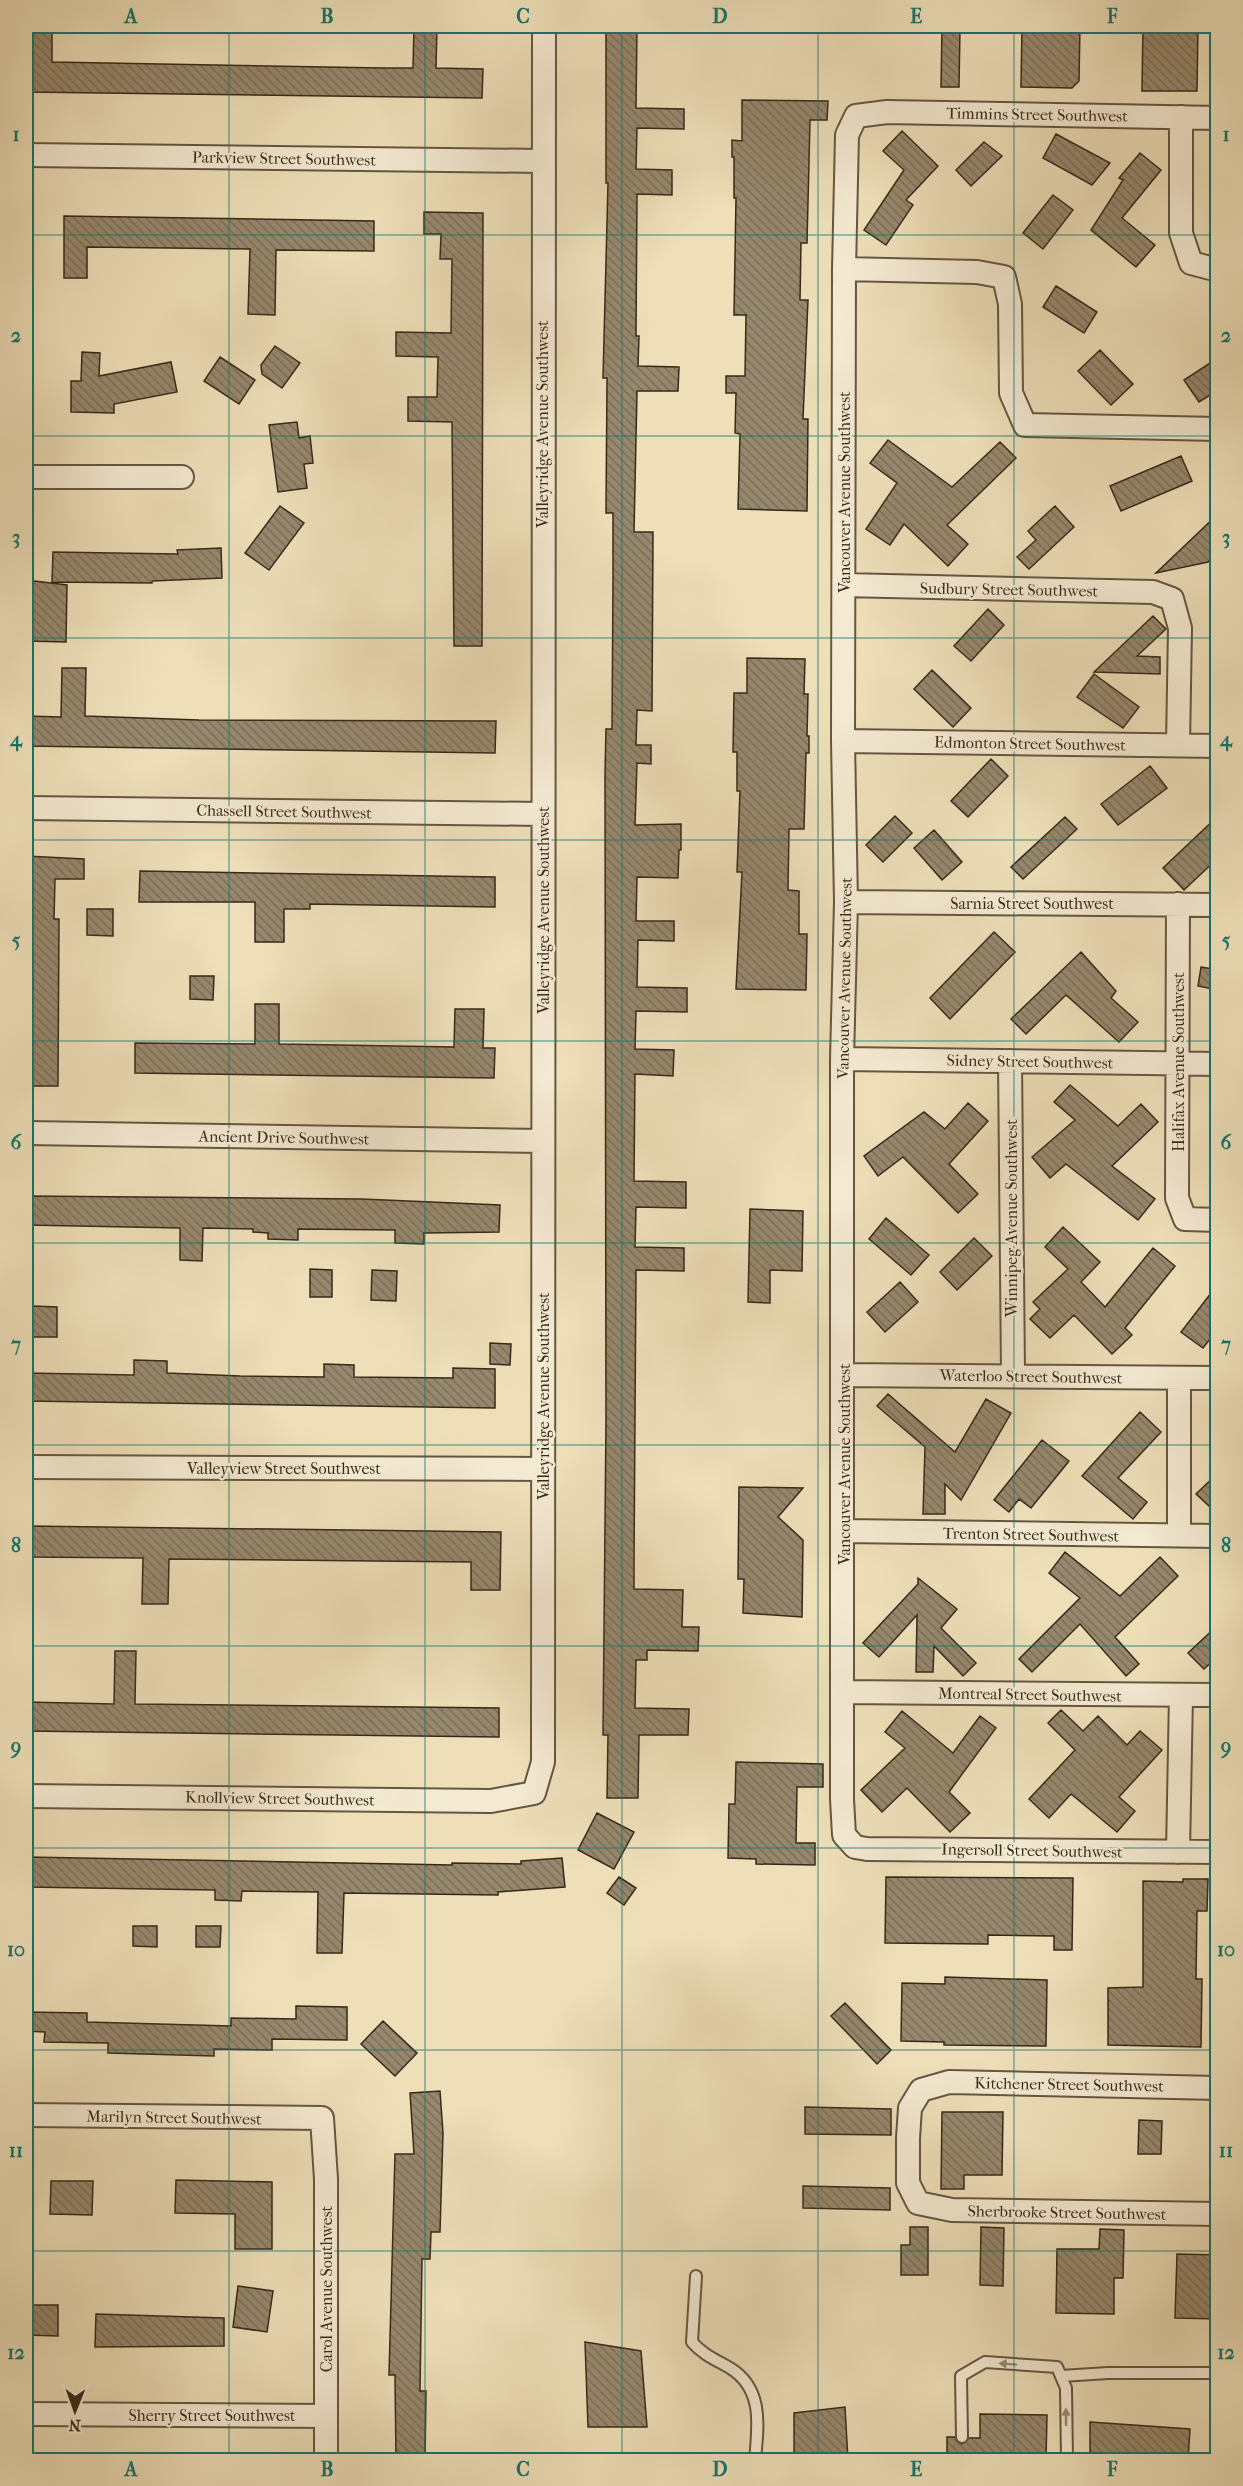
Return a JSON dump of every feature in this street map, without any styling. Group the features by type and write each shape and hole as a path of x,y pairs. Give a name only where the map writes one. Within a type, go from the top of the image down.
{"street":[{"name":"Valleyridge Avenue Southwest","path":"534,1793 543,1762 543,161 546,77 544,26"},
{"name":"Timmins Street Southwest","path":"856,116 887,112 975,112 1218,118"},
{"name":"Vancouver Avenue Southwest","path":"848,1841 844,1835 842,1798 844,1375 842,1059 846,902 843,741 844,268 846,135 856,116"},
{"path":"1181,117 1181,233 1191,263 1218,270"},
{"name":"Parkview Street Southwest","path":"26,155 543,161"},
{"path":"844,268 977,272 1004,277 1010,304 1011,393 1025,425 1218,429"},
{"path":"26,477 182,477"},
{"name":"Sudbury Street Southwest","path":"844,585 1153,592 1172,599 1180,628 1178,745"},
{"name":"Edmonton Street Southwest","path":"843,741 1218,746"},
{"name":"Chassell Street Southwest","path":"26,808 542,814"},
{"name":"Sarnia Street Southwest","path":"846,902 1218,905"},
{"name":"Halifax Avenue Southwest","path":"1178,904 1177,1198 1185,1220 1218,1220"},
{"name":"Sidney Street Southwest","path":"842,1059 1218,1064"},
{"name":"Winnipeg Avenue Southwest","path":"1010,1061 1013,1375"},
{"name":"Ancient Drive Southwest","path":"26,1133 543,1141"},
{"name":"Waterloo Street Southwest","path":"844,1375 1218,1378"},
{"path":"1179,1378 1179,1535"},
{"name":"Valleyview Street Southwest","path":"26,1467 543,1469"},
{"name":"Trenton Street Southwest","path":"844,1531 1218,1536"},
{"name":"Montreal Street Southwest","path":"843,1692 1218,1695"},
{"path":"1178,1852 1181,1695"},
{"name":"Knollview Street Southwest","path":"26,1796 491,1801 534,1793"},
{"name":"Ingersoll Street Southwest","path":"848,1841 855,1846 867,1849 1218,1852"},
{"name":"Kitchener Street Southwest","path":"918,2203 908,2183 908,2138 910,2108 921,2090 949,2082 1218,2088"},
{"name":"Marilyn Street Southwest","path":"26,2115 322,2118"},
{"name":"Carol Avenue Southwest","path":"322,2118 326,2179 326,2460"},
{"name":"Sherbrooke Street Southwest","path":"918,2203 952,2210 1218,2214"},
{"name":"Sherry Street Southwest","path":"26,2414 326,2416"}],"lane":[{"path":"696,2276 692,2342 699,2350 733,2370 753,2391 757,2430 755,2460"},
{"path":"962,2437 961,2376 985,2362 1058,2367 1066,2388 1067,2460"},
{"path":"1061,2376 1108,2373 1218,2373"}],"building":[{"path":"28,26 52,27 52,62 413,68 414,26 437,26 436,68 483,69 482,98 26,92"},
{"path":"606,26 637,26 636,108 684,109 684,129 637,128 636,169 672,170 672,195 637,194 636,336 639,336 638,366 679,367 678,391 637,391 634,532 653,532 652,711 637,710 636,745 651,745 651,764 637,763 635,825 681,824 681,850 679,850 678,878 637,877 636,921 674,921 674,941 638,940 637,987 687,988 687,1012 636,1011 635,1049 674,1050 673,1076 635,1074 634,1181 686,1182 686,1208 636,1207 635,1247 684,1248 684,1271 636,1270 634,1589 683,1590 682,1627 699,1627 698,1651 647,1650 647,1660 636,1660 635,1708 689,1709 688,1735 639,1735 638,1798 607,1798 608,1735 603,1735 606,1421 605,774 606,729 612,729 613,581 613,513 606,513 607,378 603,378 608,183 606,183"},
{"path":"1022,26 1080,26 1079,81 1072,88 1021,87"},
{"path":"1143,26 1198,26 1197,91 1142,91"},
{"path":"942,29 960,29 959,87 941,87"},
{"path":"742,100 828,101 827,120 810,120 807,243 801,243 800,300 808,300 803,419 808,419 807,511 738,509 740,434 735,433 736,393 726,393 726,376 745,376 746,315 734,315 736,198 734,198 734,157 732,157 732,140 742,141"},
{"path":"902,131 938,166 906,200 913,205 886,245 864,230 904,170 883,151"},
{"path":"1056,134 1110,163 1092,185 1043,158"},
{"path":"984,142 1002,156 971,186 956,170"},
{"path":"1140,153 1161,170 1122,218 1155,245 1136,267 1091,230 1123,180 1119,178"},
{"path":"1053,195 1073,210 1043,249 1023,233"},
{"path":"424,212 483,213 482,646 454,646 452,422 408,421 408,397 437,397 438,357 396,356 396,332 451,333 452,259 440,259 441,234 424,234"},
{"path":"64,216 374,221 374,251 276,250 275,315 248,314 250,249 87,247 87,278 64,278"},
{"path":"1056,286 1097,312 1084,333 1043,307"},
{"path":"275,346 300,363 282,388 262,374 261,365"},
{"path":"1100,350 1133,384 1111,405 1078,371"},
{"path":"82,352 100,353 99,376 171,362 177,392 114,404 114,413 71,412 71,381 81,381"},
{"path":"220,357 255,380 239,404 204,381"},
{"path":"1218,358 1218,390 1199,402 1184,380"},
{"path":"297,422 299,438 310,436 313,463 304,464 307,488 278,492 269,425"},
{"path":"888,440 952,487 1000,442 1016,458 947,525 968,544 948,566 904,524 890,545 866,529 897,483 870,463"},
{"path":"1181,456 1192,481 1121,511 1110,486"},
{"path":"280,506 304,523 269,570 245,553"},
{"path":"1055,506 1074,527 1029,569 1017,557 1036,540 1028,531"},
{"path":"1218,514 1218,553 1208,562 1156,573"},
{"path":"221,548 222,578 152,581 152,583 52,582 53,552 178,554 177,550"},
{"path":"26,580 67,585 66,642 26,641"},
{"path":"988,609 1004,625 971,661 954,646"},
{"path":"1153,616 1166,629 1137,656 1160,657 1160,674 1094,672"},
{"path":"747,658 805,659 804,694 808,694 809,753 806,753 804,829 789,829 788,890 799,891 799,934 807,934 806,990 736,989 742,872 737,872 740,791 737,791 737,752 733,752 734,693 747,693"},
{"path":"62,668 86,668 85,716 199,720 496,721 495,753 26,746 26,716 61,717"},
{"path":"932,670 971,708 953,727 914,689"},
{"path":"1094,674 1139,707 1123,728 1077,697"},
{"path":"991,759 1008,776 968,817 951,801"},
{"path":"1150,766 1167,788 1118,825 1101,804"},
{"path":"895,816 912,833 883,862 866,845"},
{"path":"1218,816 1218,858 1184,890 1163,868"},
{"path":"1065,817 1077,829 1023,879 1011,867"},
{"path":"934,830 962,862 942,880 914,848"},
{"path":"26,856 84,859 84,879 55,879 54,919 59,919 58,1086 28,1086"},
{"path":"140,871 495,877 495,907 310,904 310,909 284,909 284,942 255,942 255,902 139,902"},
{"path":"87,909 113,909 113,936 87,935"},
{"path":"994,932 1015,952 950,1019 930,998"},
{"path":"1081,952 1116,991 1111,998 1138,1022 1119,1042 1066,995 1026,1034 1011,1019"},
{"path":"1201,967 1218,970 1218,990 1198,986"},
{"path":"190,976 214,976 213,1000 190,999"},
{"path":"255,1004 279,1004 279,1044 454,1047 455,1009 484,1009 483,1048 495,1048 494,1078 135,1073 135,1043 255,1044"},
{"path":"1070,1085 1118,1126 1141,1104 1158,1122 1112,1166 1155,1199 1138,1220 1066,1164 1050,1178 1032,1157 1075,1120 1054,1102"},
{"path":"968,1103 988,1121 949,1164 978,1194 958,1213 903,1157 878,1176 864,1156 924,1112 945,1129"},
{"path":"26,1196 362,1199 500,1205 499,1232 424,1233 424,1244 395,1243 395,1230 298,1229 298,1240 268,1239 268,1233 253,1232 253,1229 203,1228 202,1261 180,1260 180,1228 26,1225"},
{"path":"750,1209 803,1211 802,1271 770,1270 770,1303 748,1302"},
{"path":"886,1218 929,1255 911,1275 869,1239"},
{"path":"1063,1227 1100,1262 1081,1282 1105,1307 1153,1248 1175,1266 1125,1328 1132,1335 1112,1354 1074,1315 1050,1338 1030,1319 1040,1309 1033,1302 1068,1269 1045,1247"},
{"path":"974,1238 992,1256 957,1290 940,1272"},
{"path":"310,1269 332,1270 332,1297 310,1297"},
{"path":"372,1270 397,1271 396,1301 371,1300"},
{"path":"900,1282 918,1302 885,1332 867,1312"},
{"path":"1218,1284 1218,1329 1203,1348 1181,1332"},
{"path":"33,1306 57,1307 57,1337 33,1337"},
{"path":"490,1343 511,1344 510,1365 490,1364"},
{"path":"134,1360 167,1361 167,1373 240,1376 324,1377 324,1364 354,1365 354,1377 453,1378 453,1368 495,1369 495,1408 26,1401 26,1373 134,1375"},
{"path":"888,1394 955,1452 986,1399 1011,1413 961,1500 945,1484 945,1514 923,1514 925,1447 877,1406"},
{"path":"1140,1412 1161,1432 1118,1478 1147,1502 1133,1519 1082,1476"},
{"path":"1042,1440 1069,1461 1031,1508 1019,1499 1009,1512 994,1500"},
{"path":"1218,1473 1218,1498 1209,1506 1196,1494"},
{"path":"739,1487 803,1488 778,1517 803,1540 802,1617 743,1613 744,1579 738,1579"},
{"path":"27,1526 501,1532 500,1590 471,1590 471,1562 169,1559 168,1604 142,1604 143,1558 27,1557"},
{"path":"1065,1552 1120,1596 1160,1557 1178,1576 1115,1637 1139,1664 1126,1676 1080,1624 1032,1672 1019,1659 1080,1598 1049,1573"},
{"path":"918,1578 957,1609 941,1628 976,1663 963,1676 934,1646 933,1672 916,1672 917,1615 879,1657 863,1643 918,1584"},
{"path":"1218,1625 1218,1656 1204,1669 1188,1653"},
{"path":"115,1651 136,1651 135,1704 499,1708 499,1737 26,1731 26,1702 114,1704"},
{"path":"1061,1710 1083,1731 1098,1716 1127,1745 1140,1731 1162,1750 1119,1797 1135,1811 1117,1832 1071,1794 1049,1818 1029,1799 1075,1750 1048,1723"},
{"path":"902,1711 953,1753 980,1716 996,1728 949,1792 970,1813 950,1832 907,1788 882,1812 861,1790 905,1748 885,1732"},
{"path":"736,1762 823,1764 823,1787 797,1787 796,1843 815,1843 815,1865 756,1864 756,1859 728,1858 729,1804 735,1804"},
{"path":"597,1813 634,1832 614,1869 578,1850"},
{"path":"26,1857 452,1865 452,1863 521,1864 521,1861 562,1858 565,1887 498,1892 498,1895 344,1893 342,1953 317,1953 318,1892 242,1891 241,1901 215,1900 215,1890 26,1887"},
{"path":"619,1877 636,1888 624,1905 607,1893"},
{"path":"886,1877 1073,1878 1072,1950 1054,1950 1054,1936 988,1935 988,1944 885,1943"},
{"path":"1183,1879 1208,1879 1207,1911 1197,1911 1196,1979 1202,1979 1201,2047 1108,2045 1108,1988 1143,1987 1143,1881 1183,1882"},
{"path":"133,1926 157,1926 157,1947 133,1946"},
{"path":"196,1926 221,1926 220,1947 196,1947"},
{"path":"945,1977 1047,1980 1046,2046 944,2045 944,2042 901,2041 902,1983 945,1984"},
{"path":"845,2003 891,2050 877,2064 831,2016"},
{"path":"296,2006 347,2007 347,2040 272,2039 272,2050 214,2049 214,2056 108,2053 108,2043 44,2042 45,2032 26,2031 26,2012 87,2013 87,2022 231,2026 231,2018 296,2019"},
{"path":"383,2021 417,2053 395,2076 361,2044"},
{"path":"440,2091 443,2133 440,2232 431,2232 430,2259 422,2259 420,2391 426,2391 425,2460 396,2460 395,2375 389,2375 395,2154 414,2154 410,2093"},
{"path":"805,2107 891,2109 891,2135 805,2134"},
{"path":"942,2112 1003,2112 1002,2175 964,2175 964,2189 941,2189"},
{"path":"1139,2120 1162,2121 1161,2154 1138,2154"},
{"path":"176,2180 272,2182 272,2249 235,2249 235,2214 175,2213"},
{"path":"51,2181 93,2181 92,2215 50,2214"},
{"path":"803,2186 890,2188 890,2210 803,2208"},
{"path":"910,2227 928,2227 928,2275 901,2275 901,2245 910,2245"},
{"path":"981,2227 1004,2228 1003,2286 980,2285"},
{"path":"1100,2229 1124,2230 1123,2278 1114,2278 1114,2314 1056,2313 1057,2249 1099,2249"},
{"path":"1177,2254 1218,2255 1218,2319 1175,2318"},
{"path":"238,2286 273,2291 267,2332 233,2327"},
{"path":"26,2305 58,2305 58,2336 26,2335"},
{"path":"96,2314 224,2318 224,2346 95,2347"},
{"path":"585,2342 641,2351 647,2427 588,2427"},
{"path":"845,2407 848,2460 794,2460 794,2413"},
{"path":"980,2414 1047,2415 1046,2460 947,2460 947,2437 955,2437 962,2444 969,2438 980,2438"},
{"path":"1090,2422 1190,2429 1188,2460 1090,2460"}]}
